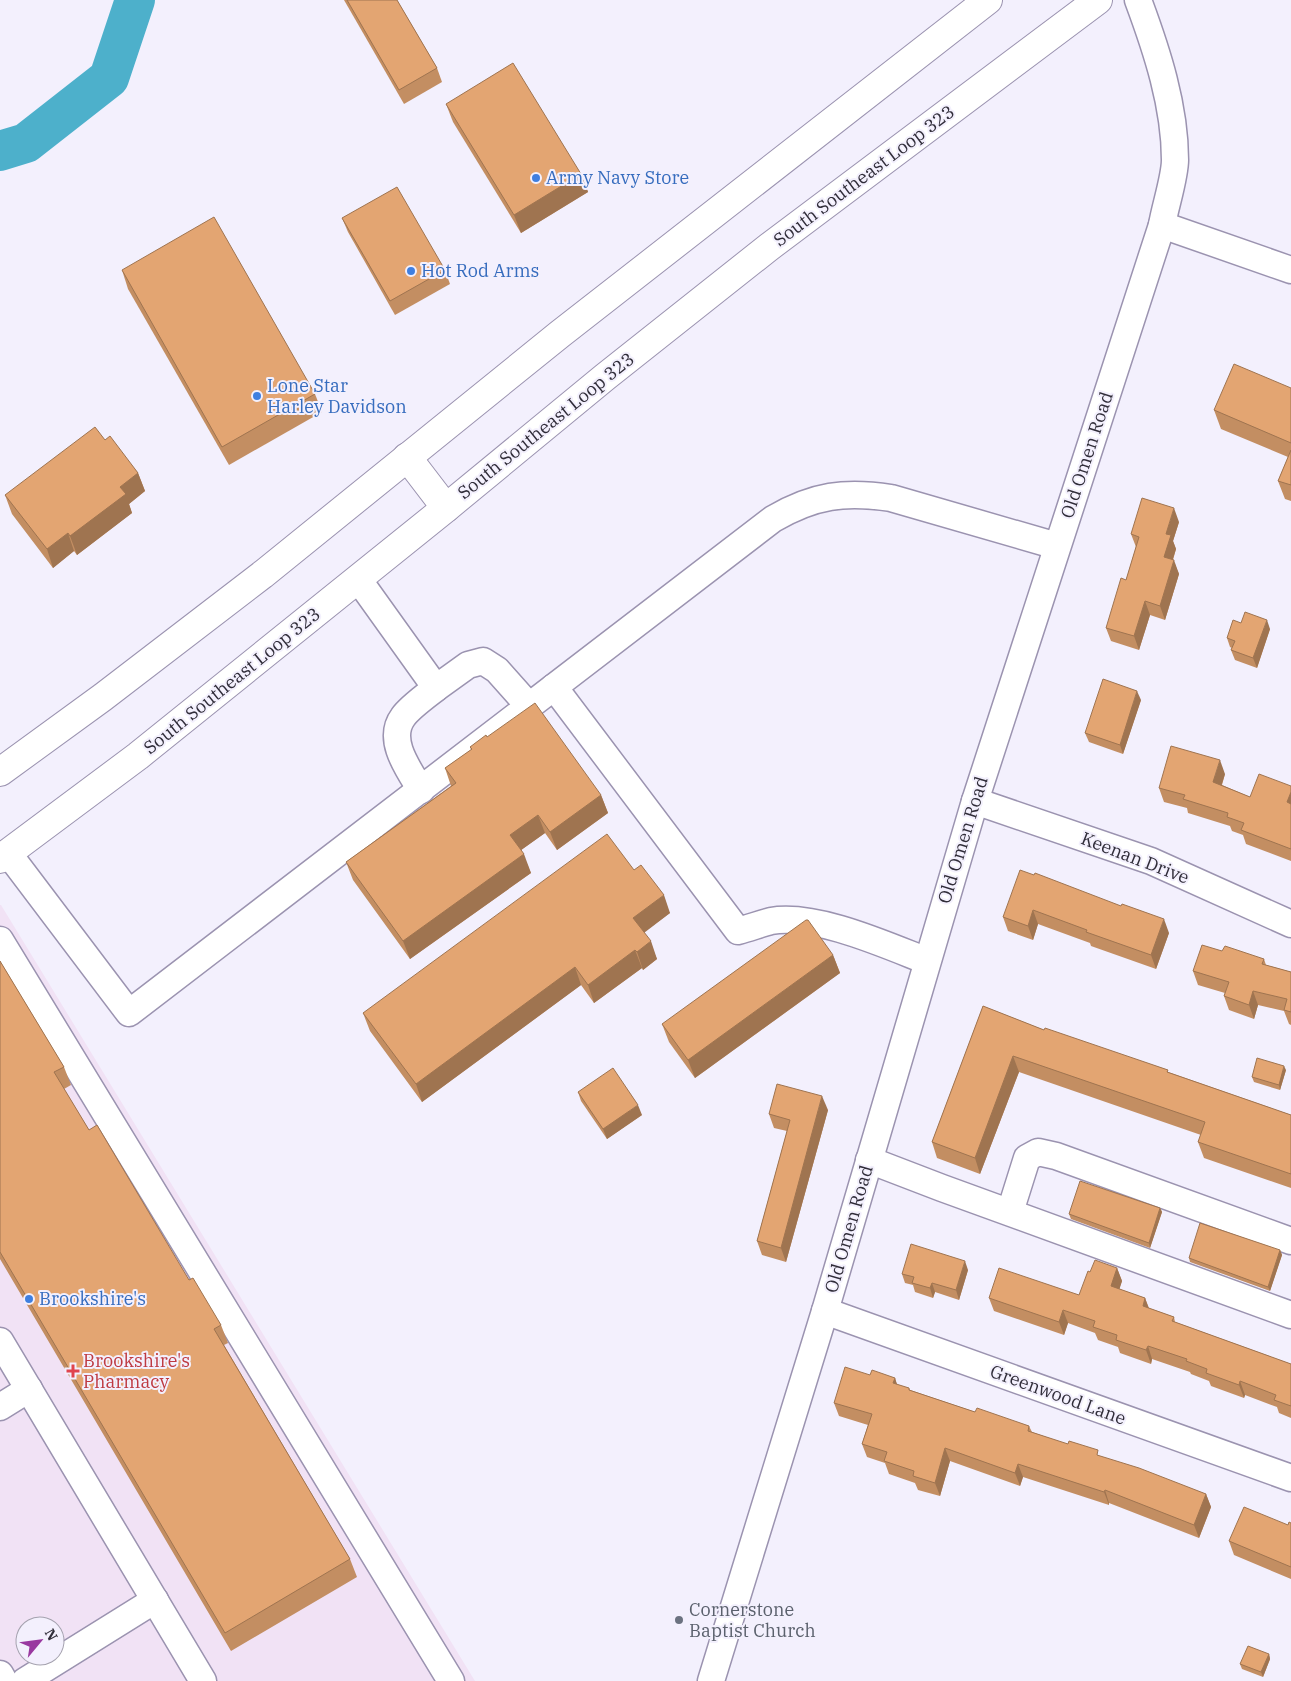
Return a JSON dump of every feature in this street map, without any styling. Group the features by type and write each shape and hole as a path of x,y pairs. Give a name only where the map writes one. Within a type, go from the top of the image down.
{"highway":[{"path":"0,772 104,697 254,581 568,328 988,0"},
{"name":"South Southeast Loop 323","path":"4,856 138,756 446,508 605,377 761,253 1098,0"},
{"path":"407,457 446,508"}],"street":[{"name":"Old Omen Road","path":"711,1681 824,1311 974,801 1162,225 1175,162 1171,110 1147,23 1138,0"},
{"path":"1162,225 1291,270"},
{"path":"4,856 129,1013 773,519 806,502 843,495 864,494 891,498 1057,546"},
{"path":"358,579 436,688"},
{"path":"420,790 401,754 397,733 402,717 436,688 468,665 483,661 497,670 530,706"},
{"path":"554,687 738,931 773,921 802,921 859,934 927,962"},
{"name":"Keenan Drive","path":"974,801 1151,861 1291,924"},
{"path":"0,940 451,1681"},
{"path":"1010,1212 1027,1158 1038,1152 1056,1156 1291,1241"},
{"path":"869,1160 1291,1314"},
{"name":"Greenwood Lane","path":"824,1311 1291,1478"},
{"path":"0,1341 203,1681"},
{"path":"0,1407 29,1389"},
{"path":"25,1681 156,1600"},
{"path":"0,1674 4,1681"}],"shaded area":[{"path":"0,905 1,905 475,1681 0,1681"}],"building":[{"path":"347,0 397,0 437,68 399,90"},
{"path":"513,63 581,174 514,215 446,104"},
{"path":"397,187 445,270 390,301 342,218"},
{"path":"214,217 315,394 222,447 122,270"},
{"path":"1234,364 1291,388 1291,443 1214,410"},
{"path":"95,427 105,440 110,436 138,473 120,487 126,494 70,536 68,533 47,549 5,495"},
{"path":"1291,450 1291,485 1278,481"},
{"path":"1142,498 1174,508 1166,534 1171,535 1164,557 1174,560 1160,606 1145,601 1134,636 1106,628 1121,578 1126,580 1139,537 1131,534"},
{"path":"1245,612 1267,620 1253,658 1231,650 1235,641 1227,638 1233,620 1241,623"},
{"path":"1103,679 1137,691 1120,745 1085,733"},
{"path":"535,703 601,795 550,832 538,815 510,835 524,854 403,941 346,862 456,783 445,768 472,749 470,747 486,735 487,737"},
{"path":"1171,746 1220,760 1213,782 1250,797 1259,774 1291,786 1287,802 1291,804 1291,849 1241,830 1244,823 1227,817 1228,813 1183,799 1185,795 1159,788"},
{"path":"607,834 634,870 641,865 664,895 633,918 651,941 637,952 635,950 588,985 575,967 416,1084 363,1013"},
{"path":"1020,870 1034,875 1035,873 1121,906 1122,904 1164,919 1151,955 1086,932 1087,930 1033,910 1028,926 1003,917"},
{"path":"808,920 833,955 688,1060 662,1024"},
{"path":"1202,945 1222,951 1225,946 1264,959 1262,964 1291,972 1291,1012 1284,1010 1287,999 1253,991 1249,1005 1224,996 1229,982 1193,971"},
{"path":"0,961 64,1067 54,1072 89,1130 97,1125 189,1280 193,1278 221,1325 214,1329 350,1559 225,1633 0,1252"},
{"path":"983,1006 1044,1030 1045,1028 1168,1070 1167,1072 1291,1115 1291,1174 1198,1142 1205,1122 1013,1056 975,1158 932,1142"},
{"path":"1257,1058 1284,1066 1279,1085 1252,1077"},
{"path":"613,1068 638,1105 603,1129 578,1092"},
{"path":"777,1084 822,1096 781,1248 757,1241 790,1120 769,1114"},
{"path":"1080,1181 1160,1208 1149,1243 1069,1214"},
{"path":"1200,1223 1280,1250 1268,1287 1189,1258"},
{"path":"911,1244 965,1261 956,1290 932,1283 930,1288 912,1283 914,1277 902,1274"},
{"path":"1095,1260 1117,1268 1111,1286 1145,1298 1143,1306 1174,1317 1172,1321 1291,1364 1291,1406 1274,1400 1276,1395 1240,1381 1239,1385 1206,1373 1207,1369 1186,1361 1187,1359 1148,1346 1146,1350 1116,1340 1117,1335 1093,1327 1095,1321 1063,1310 1059,1322 989,1298 999,1268 1079,1295 1088,1271 1090,1272"},
{"path":"845,1367 870,1375 872,1370 895,1378 893,1383 909,1388 909,1390 975,1412 977,1408 1029,1426 1028,1431 1068,1444 1069,1441 1098,1450 1097,1455 1139,1468 1206,1494 1194,1525 1105,1490 1104,1492 1018,1464 1015,1473 945,1448 935,1483 913,1476 914,1471 884,1461 887,1452 862,1444 872,1414 834,1403"},
{"path":"1244,1507 1288,1525 1289,1522 1291,1523 1291,1567 1229,1541"},
{"path":"1248,1646 1269,1654 1261,1672 1240,1664"}],"waterway":[{"path":"0,151 26,143 109,78 135,0"}],"place":[{"name":"Army Navy Store","path":"536,178"},
{"name":"Hot Rod Arms","path":"411,271"},
{"name":"Lone Star Harley Davidson","path":"257,396"},
{"name":"Brookshire's","path":"29,1299"},
{"name":"Brookshire's Pharmacy","path":"73,1371"},
{"name":"Cornerstone Baptist Church","path":"679,1620"}]}
